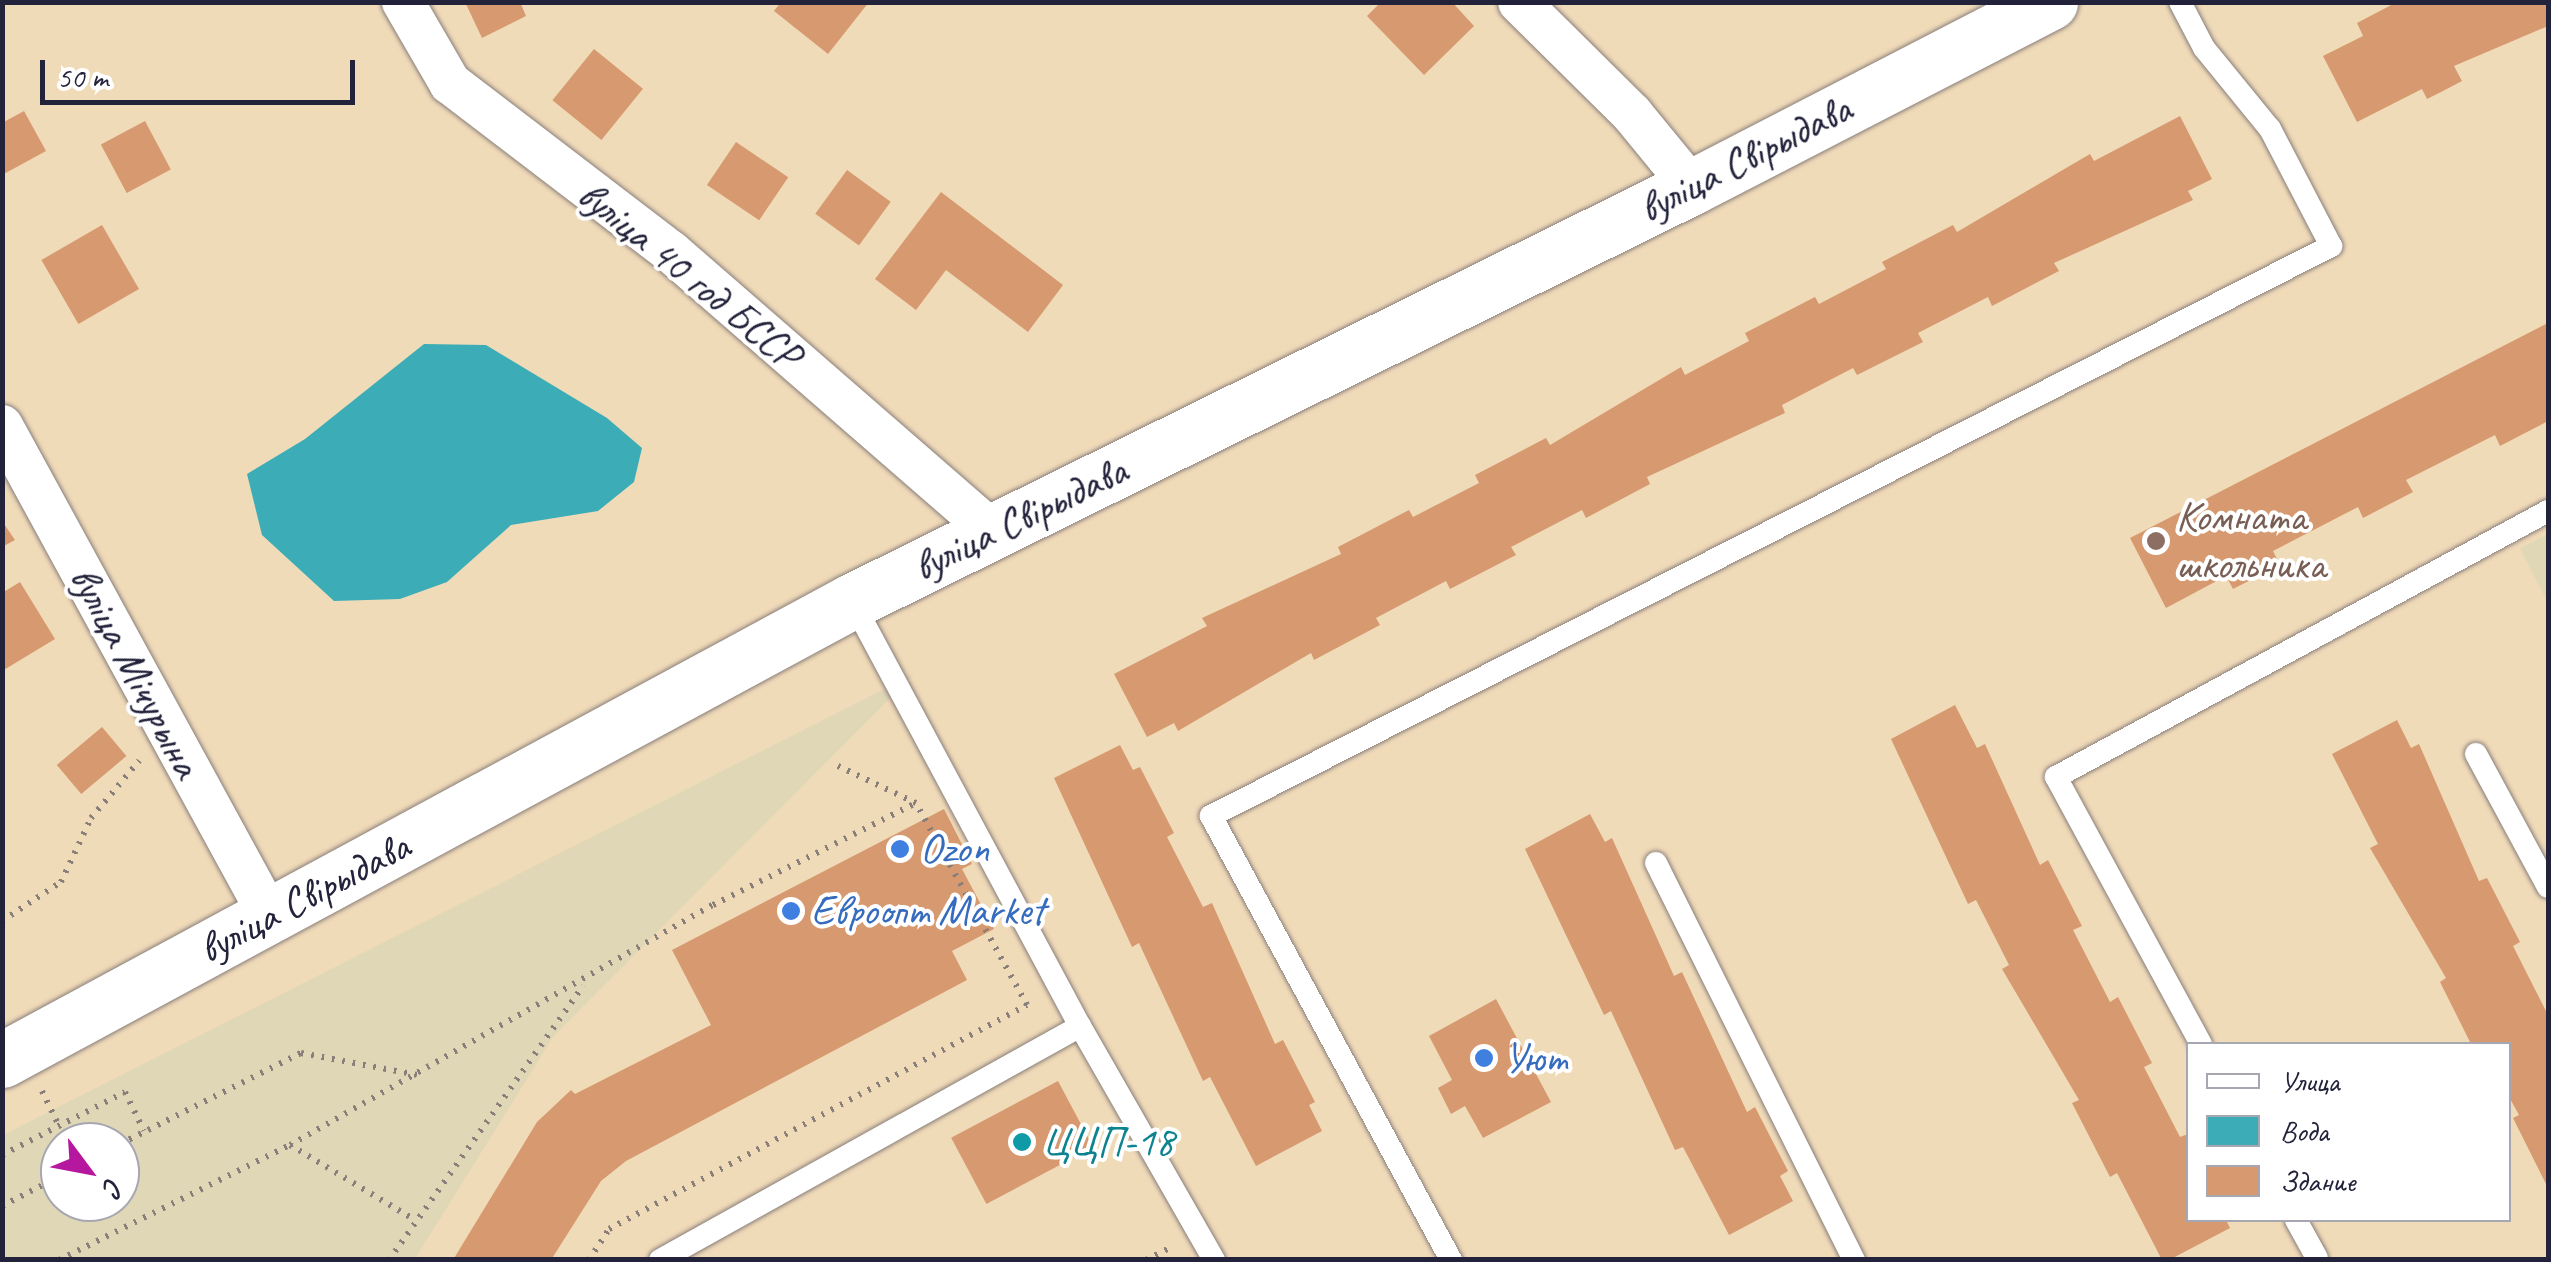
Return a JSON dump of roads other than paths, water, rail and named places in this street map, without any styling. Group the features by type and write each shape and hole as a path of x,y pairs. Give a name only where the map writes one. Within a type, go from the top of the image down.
{"main road":[{"name":"вуліца Свірыдава","path":"2,1060 852,601 1692,187 2050,2"}],"street":[{"name":"вуліца 40 год БССР","path":"404,2 450,83 670,252 994,533"},
{"path":"1520,2 1632,114 1692,187"},
{"name":"вуліца Мічурына","path":"2,426 270,917"}],"lane":[{"path":"1451,1260 1211,816 2331,246 2270,129 2204,48 2180,2"},
{"path":"2201,1042 2056,776 2548,512"},
{"path":"852,601 1080,1026 1214,1260"},
{"path":"2476,754 2548,887"},
{"path":"1656,863 1854,1260"},
{"path":"660,1260 1080,1026"},
{"path":"2297,1222 2317,1258"}],"water":[{"path":"424,344 486,345 607,418 642,448 634,482 598,511 511,525 447,582 400,599 334,601 262,535 247,474 305,439"}],"place":[{"name":"Комната школьника","path":"2156,541"},
{"name":"Ozon","path":"900,849"},
{"name":"Евроопт Market","path":"791,911"},
{"name":"Уют","path":"1484,1058"},
{"name":"ЦЦП-18","path":"1022,1142"}]}
